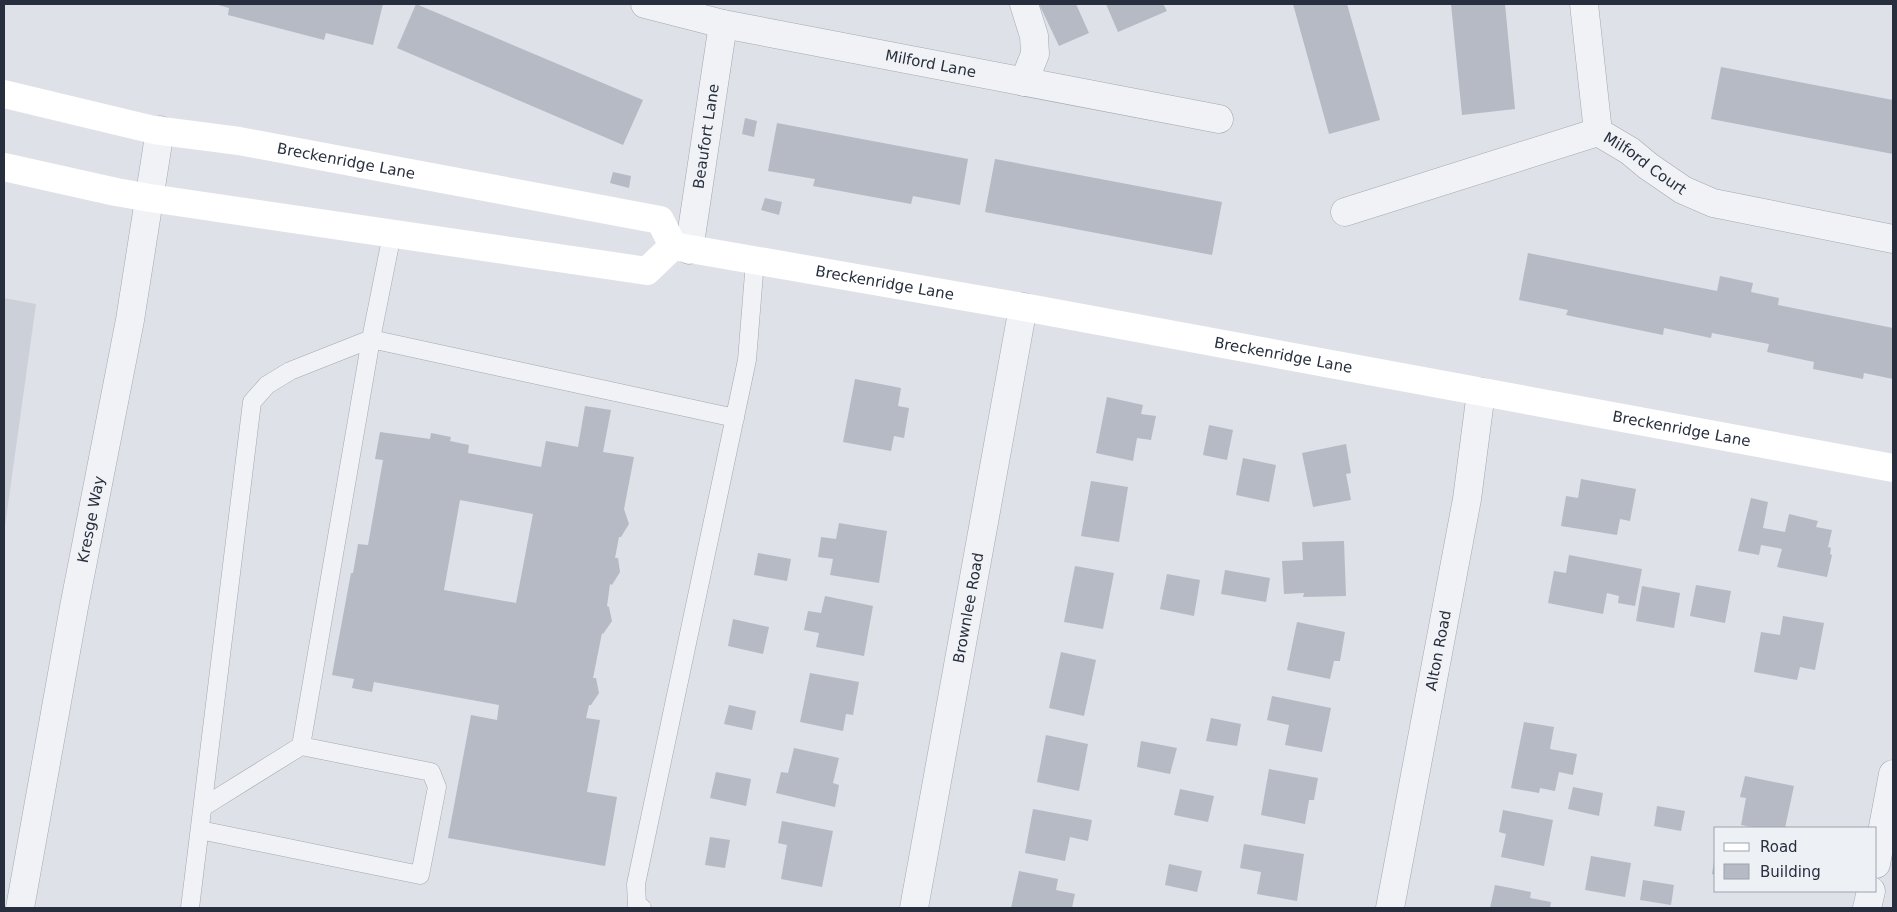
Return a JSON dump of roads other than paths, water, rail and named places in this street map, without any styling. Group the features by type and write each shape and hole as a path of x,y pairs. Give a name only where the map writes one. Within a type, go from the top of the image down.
{"main road":[{"name":"Breckenridge Lane","path":"4,94 160,130 239,141 660,220 681,248 1023,307 1893,468"},
{"path":"4,167 150,198 647,271 681,248"}],"street":[{"name":"Milford Lane","path":"645,4 723,24 1219,119"},
{"path":"1024,4 1034,36 1035,54 1024,82"},
{"path":"1584,4 1598,132"},
{"name":"Beaufort Lane","path":"681,248 723,24"},
{"name":"Kresge Way","path":"20,908 74,607 130,320 160,130"},
{"name":"Milford Court","path":"1345,212 1598,132 1630,150 1648,166 1683,190 1713,203 1893,239"},
{"name":"Brownlee Road","path":"914,908 1023,307"},
{"name":"Alton Road","path":"1390,908 1467,499 1481,392"},
{"path":"1877,859 1893,774"},
{"path":"1867,908 1871,892"}],"lane":[{"path":"301,746 371,338 392,234"},
{"path":"642,908 637,905 636,884 747,360 755,261"},
{"path":"190,908 252,402 267,385 290,371 371,338 735,418"},
{"path":"200,830 420,875 438,788 431,772 301,746 203,806"}]}
